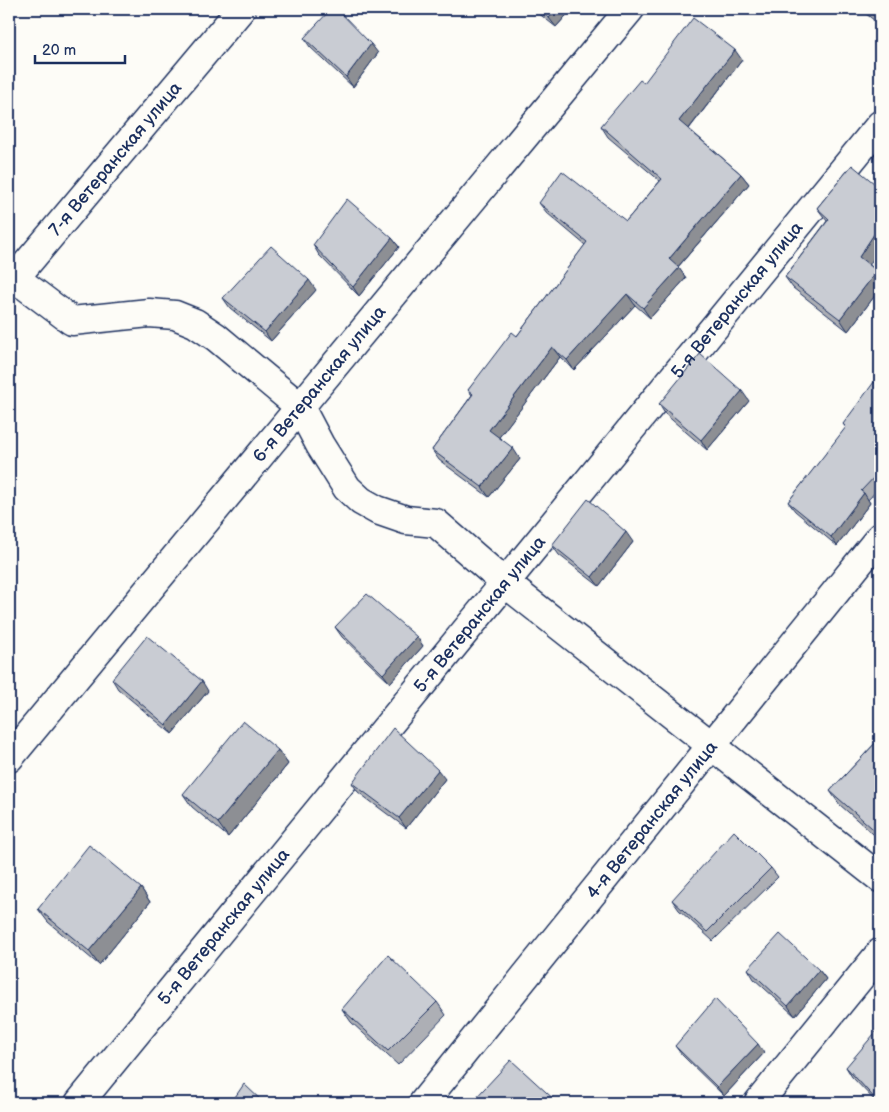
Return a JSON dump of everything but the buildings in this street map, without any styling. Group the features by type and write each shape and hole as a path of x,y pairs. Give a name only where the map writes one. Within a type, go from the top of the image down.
{"street":[{"name":"7-я Ветеранская улица","path":"12,282 241,9"},
{"name":"6-я Ветеранская улица","path":"9,758 630,9"},
{"name":"5-я Ветеранская улица","path":"79,1103 880,125"},
{"path":"12,282 72,321 149,313 175,315 195,323 216,337 300,407 342,481 361,502 406,520 436,523 505,583 880,878"},
{"name":"4-я Ветеранская улица","path":"423,1103 880,537"},
{"path":"758,1103 880,953"}]}
